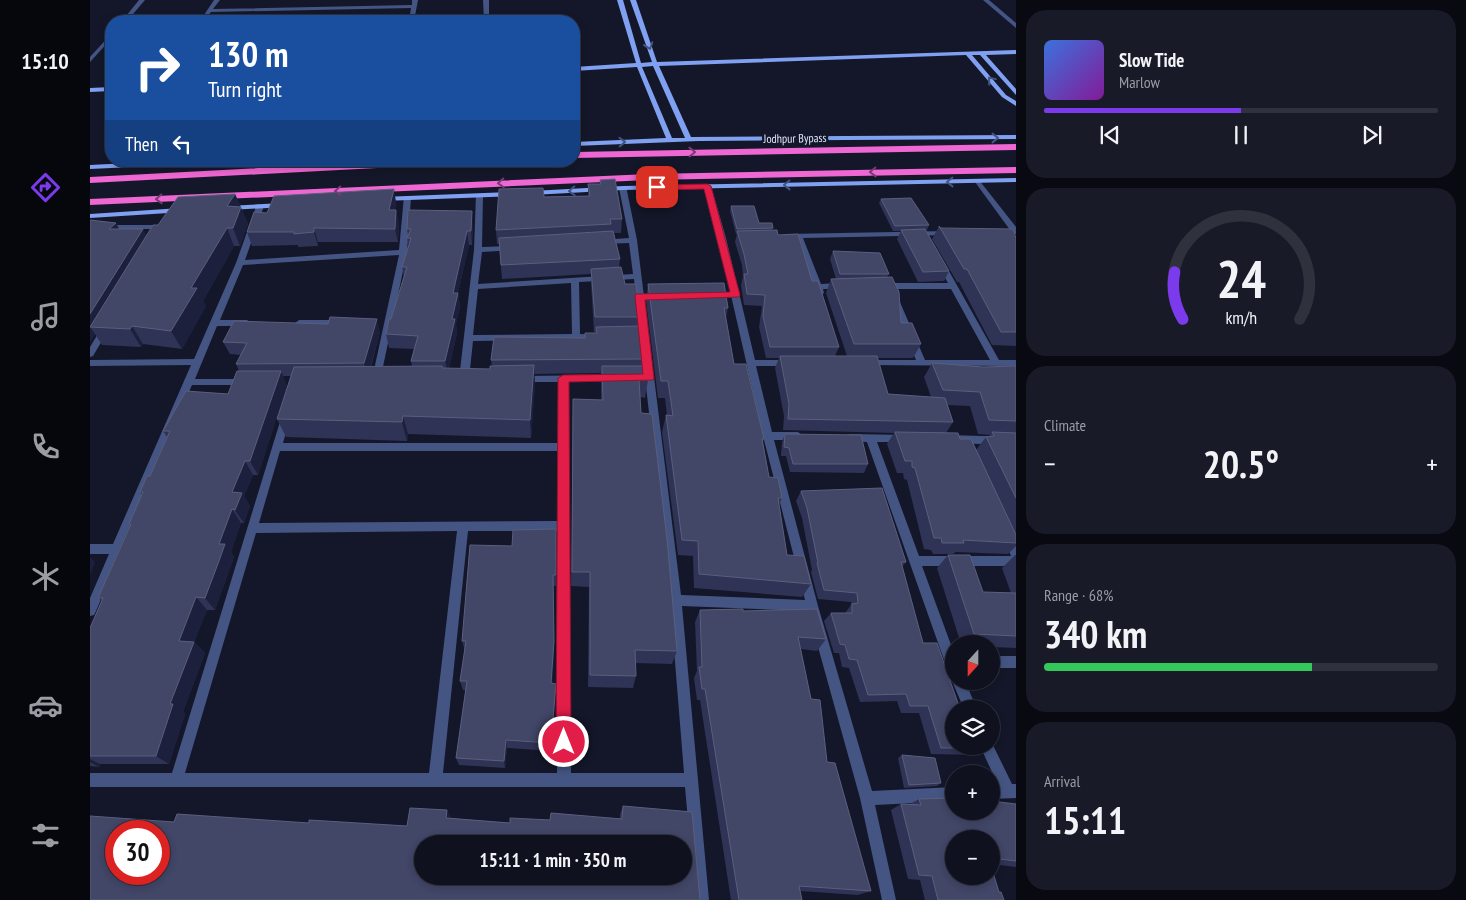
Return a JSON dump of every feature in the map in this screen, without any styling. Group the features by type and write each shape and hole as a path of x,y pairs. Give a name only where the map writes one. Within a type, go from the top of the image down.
{"highway":[{"name":"Jodhpur Bypass","path":"580,155 1016,147"},
{"path":"90,180 338,167"},
{"path":"90,202 659,176 1016,170"}],"street":[{"path":"129,15 142,0"},
{"path":"206,15 217,0"},
{"path":"338,8 341,0"},
{"path":"486,0 487,15"},
{"path":"620,0 639,67 670,140"},
{"path":"633,0 656,66 689,140"},
{"path":"986,0 1016,26"},
{"path":"209,11 338,8 414,3"},
{"path":"90,60 105,43"},
{"path":"580,70 1016,54"},
{"path":"983,55 1016,93"},
{"path":"970,56 1004,96 1016,104"},
{"path":"90,88 105,88"},
{"path":"580,144 670,140 1016,137"},
{"path":"90,167 105,166"},
{"path":"527,193 623,188 1016,180"},
{"path":"977,181 1016,233"},
{"path":"707,186 727,238 731,295 752,363 768,436 812,606 867,798 889,900"},
{"path":"623,188 633,240 637,276 644,296 639,336 676,600 690,780 702,900"},
{"path":"377,199 518,194"},
{"path":"464,379 478,250 480,196"},
{"path":"377,380 403,252 407,198"},
{"path":"221,208 290,204"},
{"path":"90,611 240,263 260,206"},
{"path":"90,216 191,210"},
{"path":"160,236 171,211"},
{"path":"91,228 165,227"},
{"path":"779,236 925,237 960,233"},
{"path":"1007,233 1016,233"},
{"path":"798,236 823,304"},
{"path":"594,242 633,240"},
{"path":"478,250 526,247"},
{"path":"240,263 403,252"},
{"path":"936,256 996,363"},
{"path":"474,287 637,276"},
{"path":"575,280 576,337"},
{"path":"889,285 922,363"},
{"path":"818,287 854,286"},
{"path":"872,286 954,286"},
{"path":"90,354 110,320"},
{"path":"214,323 253,323"},
{"path":"291,323 349,324"},
{"path":"378,324 388,324"},
{"path":"468,338 605,337"},
{"path":"90,362 197,362"},
{"path":"752,363 802,363"},
{"path":"852,363 1016,363"},
{"path":"563,378 564,781"},
{"path":"514,379 620,378"},
{"path":"188,382 257,382"},
{"path":"176,781 290,400"},
{"path":"768,436 805,437"},
{"path":"843,438 917,439"},
{"path":"870,438 945,645"},
{"path":"935,439 965,443 1016,440"},
{"path":"276,447 564,447"},
{"path":"435,781 463,526"},
{"path":"252,528 564,526"},
{"path":"1004,527 1016,554"},
{"path":"90,549 117,549"},
{"path":"915,561 1016,561"},
{"path":"676,600 812,606"},
{"path":"1000,662 1016,662"},
{"path":"992,755 1012,792"},
{"path":"90,780 690,780"},
{"path":"867,798 945,794"}],"building":[{"path":"615,179 622,219 610,219 611,224 496,230 499,189 543,188 544,197 590,196 588,184 601,184 600,180"},
{"path":"394,189 389,210 396,210 395,229 314,228 314,232 294,234 294,232 247,232 254,212 267,213 274,196"},
{"path":"235,194 227,206 241,207 233,228 227,228 191,288 197,288 171,331 132,326 130,329 90,327 153,225 158,225 178,197"},
{"path":"911,198 929,225 895,226 881,199"},
{"path":"731,206 754,206 759,223 772,223 773,228 737,229"},
{"path":"408,210 472,211 471,231 467,231 453,293 458,293 452,319 455,319 445,361 411,361 418,336 386,334 389,319 391,319 407,267 402,267 411,238 407,238 411,229 407,229"},
{"path":"90,220 116,223 109,229 143,229 90,314"},
{"path":"940,228 1013,229 1016,238 1016,332 1001,332 967,269 964,269"},
{"path":"925,229 949,271 923,272 901,230"},
{"path":"777,230 778,235 798,234 812,281 818,281 839,347 770,347 763,316 765,295 747,294 744,274 748,274 737,231"},
{"path":"613,231 620,259 501,265 499,238"},
{"path":"833,251 880,253 889,274 840,274"},
{"path":"621,267 625,284 636,284 640,317 595,317 591,269"},
{"path":"892,277 899,292 901,323 912,323 921,344 854,344 831,279"},
{"path":"724,283 728,308 724,308 734,364 746,364 764,439 762,439 769,477 778,478 782,498 778,498 787,555 804,556 811,584 699,574 698,541 682,540 666,415 673,416 668,381 661,381 648,284"},
{"path":"330,317 377,319 364,363 236,364 247,343 223,342 234,321 328,324"},
{"path":"640,326 645,359 491,360 494,337 585,338 585,333 597,333 596,327"},
{"path":"780,356 877,356 888,394 945,398 953,422 788,419 789,404"},
{"path":"932,363 983,367 1016,366 1016,421 989,420 980,392 943,390"},
{"path":"534,365 530,420 403,416 402,422 277,419 294,367 442,366 442,368 490,369 490,366"},
{"path":"602,366 646,366 648,380 639,380 641,413 652,414 667,539 677,651 635,650 636,676 590,675 590,572 572,572 573,399 603,400"},
{"path":"237,371 281,371 250,461 245,461 232,492 242,493 235,510 232,509 219,544 225,544 219,561 205,598 196,597 179,641 194,642 170,704 173,704 156,756 90,756 90,628 103,598 98,598 131,524 129,524 143,492 140,492 147,476 150,476 170,431 163,431 186,391 228,394"},
{"path":"895,432 958,433 960,439 971,439 1016,535 1016,543 963,540 964,543 942,543 941,538 934,538 915,468 912,467 912,461 905,461"},
{"path":"992,432 1016,433 1016,498 986,437 994,436"},
{"path":"785,434 861,435 868,464 793,464 789,448 784,447"},
{"path":"882,488 906,562 901,562 923,643 937,643 945,666 945,690 953,690 957,700 945,700 945,748 941,748 928,706 910,706 906,694 868,695 857,660 849,659 845,645 840,644 831,613 852,613 852,604 858,603 857,593 824,590 807,508 801,491"},
{"path":"556,529 556,575 553,575 554,641 551,683 556,684 551,743 506,740 504,761 456,758 467,681 460,681 466,641 462,641 470,545 512,546 513,530"},
{"path":"948,555 970,555 983,592 1016,593 1016,636 974,634"},
{"path":"743,609 743,611 817,609 826,639 798,637 811,699 820,700 827,762 835,763 871,891 799,886 802,900 739,900 705,689 702,689 699,667 702,667 700,610"},
{"path":"902,755 935,758 941,783 909,785"},
{"path":"945,798 945,820 1000,820 1000,802 1016,804 1016,861 1000,859 1000,830 945,830 945,885 997,885 1004,900 938,900 932,876 919,875 901,804 921,805 919,799"},
{"path":"623,806 692,812 700,900 90,900 90,816 146,820 105,820 105,885 170,885 170,822 174,822 177,814 309,823 309,820 407,826 410,808 447,810 446,818 510,823 510,818 550,820 551,813 622,819"}],"route":[{"path":"564,742 563,378 649,378 640,296 736,295 707,186 657,187"}]}
